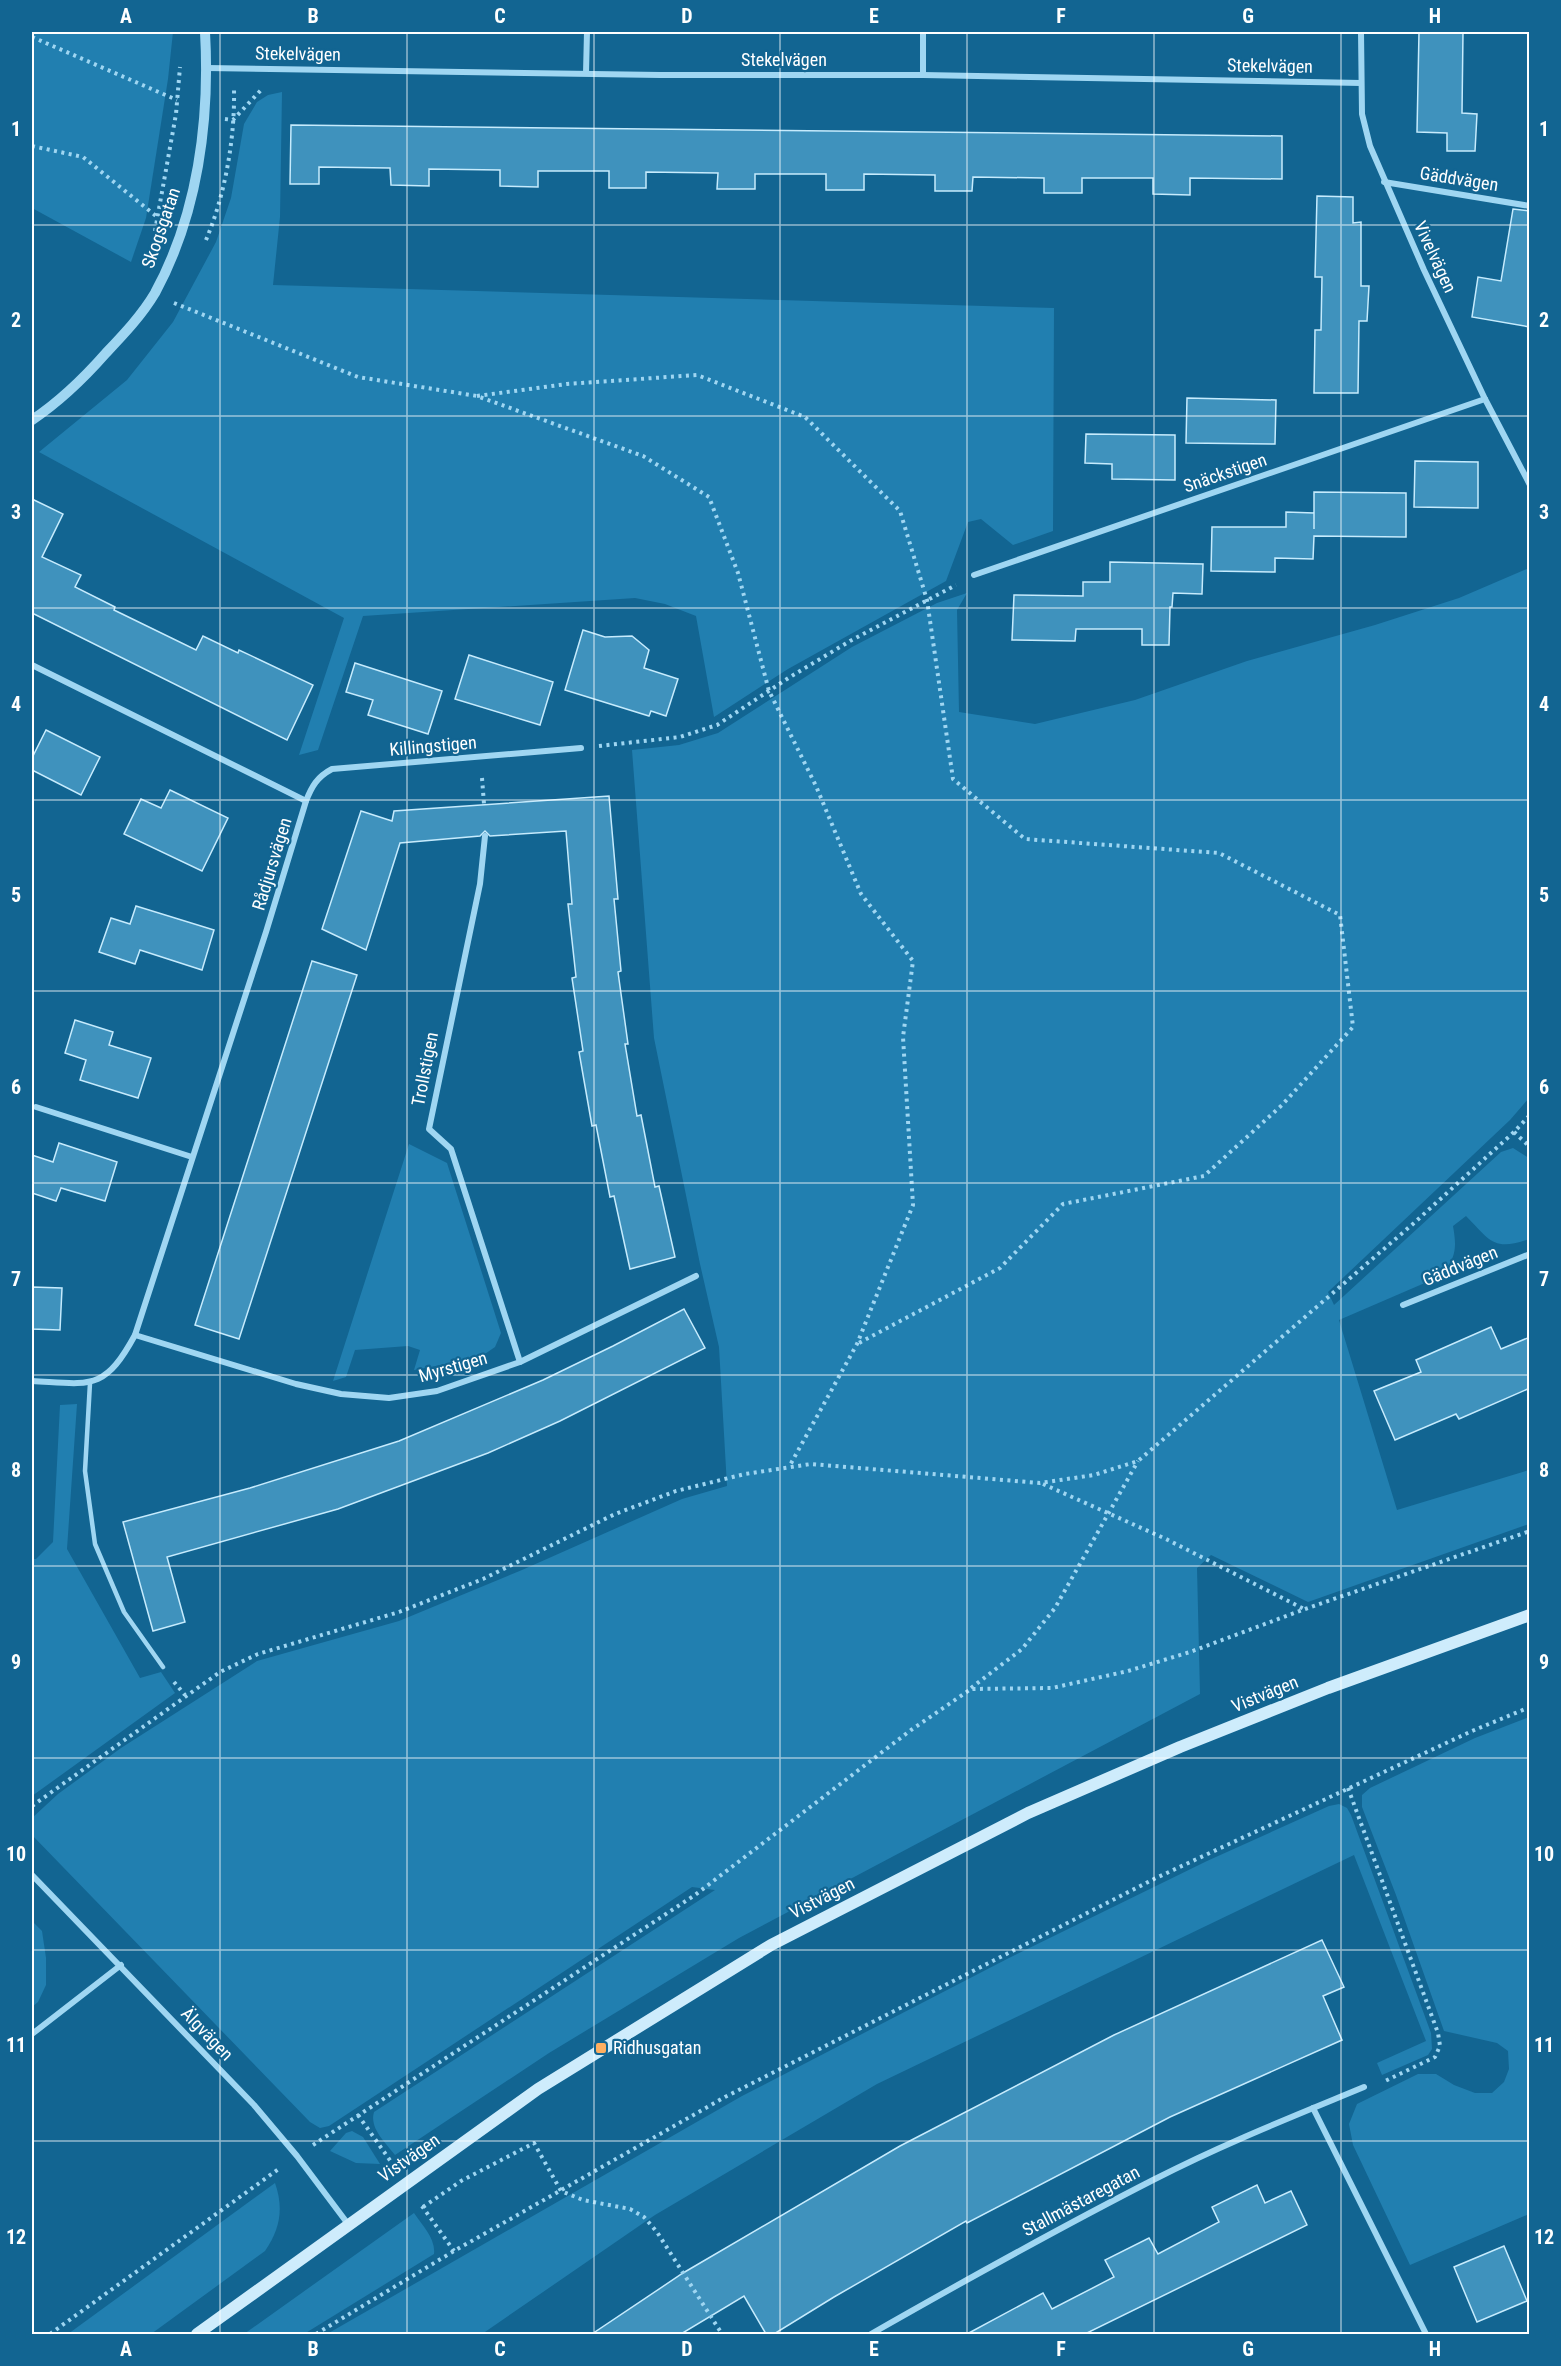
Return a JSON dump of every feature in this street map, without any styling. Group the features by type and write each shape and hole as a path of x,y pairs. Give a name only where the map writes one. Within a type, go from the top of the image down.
{"main road":[{"name":"Vistvägen","path":"197,2334 538,2089 771,1945 1061,1799 1328,1688 1530,1615"}],"street":[{"name":"Skogsgatan","path":"32,420 71,390 133,324 154,294 173,256 195,178 205,117 207,68 205,32"},
{"path":"586,73 587,32"},
{"path":"923,32 923,75"},
{"name":"Vivelvägen","path":"1361,32 1362,114 1370,146 1384,182 1485,399 1529,483"},
{"name":"Stekelvägen","path":"207,68 660,75 923,75 1361,83"},
{"name":"Gäddvägen","path":"1384,182 1530,206"},
{"name":"Snäckstigen","path":"974,575 1485,399"},
{"name":"Rådjursvägen","path":"32,666 306,801 266,932 135,1335 121,1359 105,1375 90,1383"},
{"name":"Killingstigen","path":"306,801 311,787 320,775 332,769 581,748"},
{"name":"Trollstigen","path":"485,836 480,884 429,1129 451,1149 520,1362"},
{"path":"36,1107 192,1157"},
{"name":"Gäddvägen","path":"1403,1305 1530,1254"},
{"name":"Myrstigen","path":"135,1335 296,1384 341,1394 389,1398 437,1391 520,1362 696,1276"},
{"path":"32,1381 90,1383"},
{"name":"Älgvägen","path":"32,1875 254,2105 297,2156 348,2224"},
{"path":"32,2034 121,1965"},
{"name":"Stallmästaregatan","path":"871,2334 979,2272 1156,2178 1233,2142 1364,2087"},
{"path":"1313,2108 1426,2334"}],"lane":[{"path":"90,1383 86,1471 95,1544 124,1612 163,1667"}],"path":[{"path":"32,37 177,100"},
{"path":"153,240 176,114 181,59"},
{"path":"176,114 233,120 282,69"},
{"path":"32,146 84,157 157,216"},
{"path":"154,294 358,377 477,396 643,456 709,497 738,573 769,691 816,786 861,894 913,961 903,1037 913,1205 857,1344 789,1467"},
{"path":"477,396 567,384 697,375 805,417 900,511 927,600 953,779 1025,839 1219,853 1340,915 1353,1027 1282,1105 1204,1176 1063,1204 1000,1268 857,1344"},
{"path":"581,748 680,737 717,725 850,641 974,575"},
{"path":"480,757 484,804"},
{"path":"50,2334 297,2156 695,1894 910,1730 970,1689 1022,1649 1055,1608 1138,1461 1287,1334 1514,1132 1530,1115"},
{"path":"1514,1132 1530,1147"},
{"path":"32,1806 184,1695 220,1672 258,1654 410,1608 483,1579 615,1514 676,1491 745,1473 811,1464 1040,1484 1094,1475 1138,1461"},
{"path":"1040,1484 1166,1539 1305,1609"},
{"path":"970,1689 1052,1688 1128,1671 1190,1652 1305,1609 1530,1531"},
{"path":"316,2334 454,2251 725,2097 967,1972 1156,1878 1348,1788 1530,1707"},
{"path":"1348,1788 1438,2032 1440,2046 1435,2057 1388,2081 1364,2087"},
{"path":"423,2207 460,2181 534,2143 561,2191 583,2200 630,2209 644,2217 657,2232 722,2334"}],"shaded area":[{"path":"32,32 173,32 168,79 146,218 131,262 32,208"},
{"path":"282,92 280,217 273,285 1054,308 1053,531 1013,545 981,519 968,522 946,581 788,669 714,717 696,616 665,604 635,598 363,616 318,750 299,755 344,618 39,452 127,380 173,322 216,242 231,198 244,124 257,102 268,95"},
{"path":"1529,568 1529,1098 1510,1120 1328,1292 1334,1305 1501,1152 1513,1148 1529,1158 1529,1239 1517,1243 1500,1244 1487,1237 1466,1216 1453,1226 1454,1253 1441,1276 1339,1320 1397,1510 1529,1470 1529,1524 1308,1602 1211,1555 1197,1568 1200,1694 739,1938 549,2053 395,2155 376,2129 374,2112 715,1890 692,1887 329,2126 320,2128 310,2122 32,1835 32,1818 58,1794 121,1748 257,1661 399,1621 522,1570 682,1499 727,1486 719,1347 654,1038 632,750 679,745 718,733 852,647 937,603 967,593 957,610 959,712 1035,724 1135,700 1247,661 1375,625 1459,598"},
{"path":"409,1144 447,1163 501,1333 495,1347 479,1358 414,1370 420,1350 408,1346 355,1350 346,1377 333,1381"},
{"path":"77,1404 67,1549 140,1678 161,1672 175,1693 32,1796 32,1559 36,1559 53,1542 60,1405"},
{"path":"1529,1717 1529,2214 1410,2265 1353,2145 1349,2124 1357,2104 1418,2074 1436,2074 1454,2085 1475,2093 1492,2093 1504,2082 1509,2069 1508,2051 1497,2043 1444,2031 1362,1807 1362,1795 1370,1788 1475,1738"},
{"path":"1339,1804 1347,1808 1351,1815 1431,2033 1432,2049 1428,2055 1382,2075 1377,2063 1426,2041 1354,1855 877,2084 655,2215 482,2334 327,2334 742,2096 1007,1959 1207,1861 1329,1806"},
{"path":"32,1921 42,1931 46,1958 46,1985 38,2002 32,2007"},
{"path":"352,2131 363,2137 380,2164 356,2163 330,2151 346,2133"},
{"path":"275,2183 278,2192 279,2218 274,2235 265,2251 151,2334 68,2334"},
{"path":"414,2213 431,2238 434,2254 304,2334 244,2334"}],"building":[{"path":"1419,32 1463,32 1462,113 1477,114 1475,151 1447,151 1447,133 1417,132"},
{"path":"291,125 1282,136 1282,179 1190,178 1190,195 1153,194 1153,178 1082,178 1082,193 1044,193 1044,178 973,177 972,191 935,191 935,175 864,174 864,190 826,190 826,174 755,174 755,189 717,189 718,173 646,172 646,188 609,188 609,171 538,171 538,187 500,186 500,170 429,169 429,186 391,185 390,168 319,167 319,184 290,184"},
{"path":"1317,196 1353,197 1353,223 1361,222 1361,286 1369,286 1367,321 1359,321 1358,393 1314,393 1315,330 1321,330 1322,277 1315,277"},
{"path":"1513,209 1530,211 1530,327 1472,317 1478,277 1501,281"},
{"path":"1187,398 1276,400 1275,444 1186,443"},
{"path":"1086,434 1175,435 1175,480 1112,479 1112,464 1085,463"},
{"path":"1415,461 1478,462 1478,508 1414,507"},
{"path":"1314,492 1406,493 1406,537 1314,536 1313,559 1275,558 1275,572 1211,571 1212,527 1286,527 1286,512 1314,513"},
{"path":"32,499 63,514 42,557 81,575 75,587 115,607 114,610 196,650 203,636 238,653 239,650 313,685 287,740 32,613"},
{"path":"1110,562 1203,564 1202,594 1173,593 1172,607 1170,607 1169,645 1142,645 1142,629 1076,629 1075,641 1012,640 1014,595 1083,596 1083,582 1110,582"},
{"path":"583,630 605,637 632,636 649,650 644,668 678,679 666,716 651,711 649,716 565,690"},
{"path":"469,655 553,682 540,725 455,699"},
{"path":"355,663 442,691 428,734 368,715 373,700 346,692"},
{"path":"46,730 100,757 81,795 32,770 32,758"},
{"path":"170,790 228,818 202,871 124,834 141,799 161,808"},
{"path":"609,796 618,899 614,899 621,971 618,972 628,1044 625,1044 637,1116 641,1115 655,1187 659,1186 675,1257 630,1269 614,1196 610,1197 596,1125 592,1126 579,1052 583,1051 572,978 576,977 568,904 572,904 566,831 490,836 485,831 480,836 400,843 366,950 322,929 361,811 392,821 394,811"},
{"path":"136,906 214,930 202,970 140,950 135,964 99,952 111,918 130,924"},
{"path":"312,961 357,975 239,1339 195,1325"},
{"path":"75,1020 113,1032 109,1045 151,1058 138,1098 80,1080 86,1060 65,1053"},
{"path":"59,1143 117,1162 105,1201 61,1188 56,1201 32,1193 32,1155 53,1162"},
{"path":"32,1287 62,1288 60,1330 32,1329"},
{"path":"684,1309 705,1348 560,1421 488,1453 338,1509 167,1557 185,1622 153,1631 123,1522 250,1488 399,1441 543,1380"},
{"path":"1491,1327 1501,1349 1530,1337 1530,1388 1459,1419 1456,1414 1395,1440 1374,1391 1421,1372 1416,1360"},
{"path":"1322,1940 1344,1987 1323,1996 1342,2040 1170,2117 967,2223 966,2221 774,2334 766,2334 744,2296 681,2334 592,2334 683,2273 900,2146 1114,2035"},
{"path":"1257,2185 1265,2203 1291,2191 1307,2225 1085,2334 967,2334 1043,2293 1052,2309 1114,2277 1105,2260 1149,2238 1158,2254 1219,2222 1212,2207"},
{"path":"1504,2246 1527,2301 1477,2322 1454,2267"}],"place":[{"name":"Ridhusgatan","path":"601,2048"}]}
